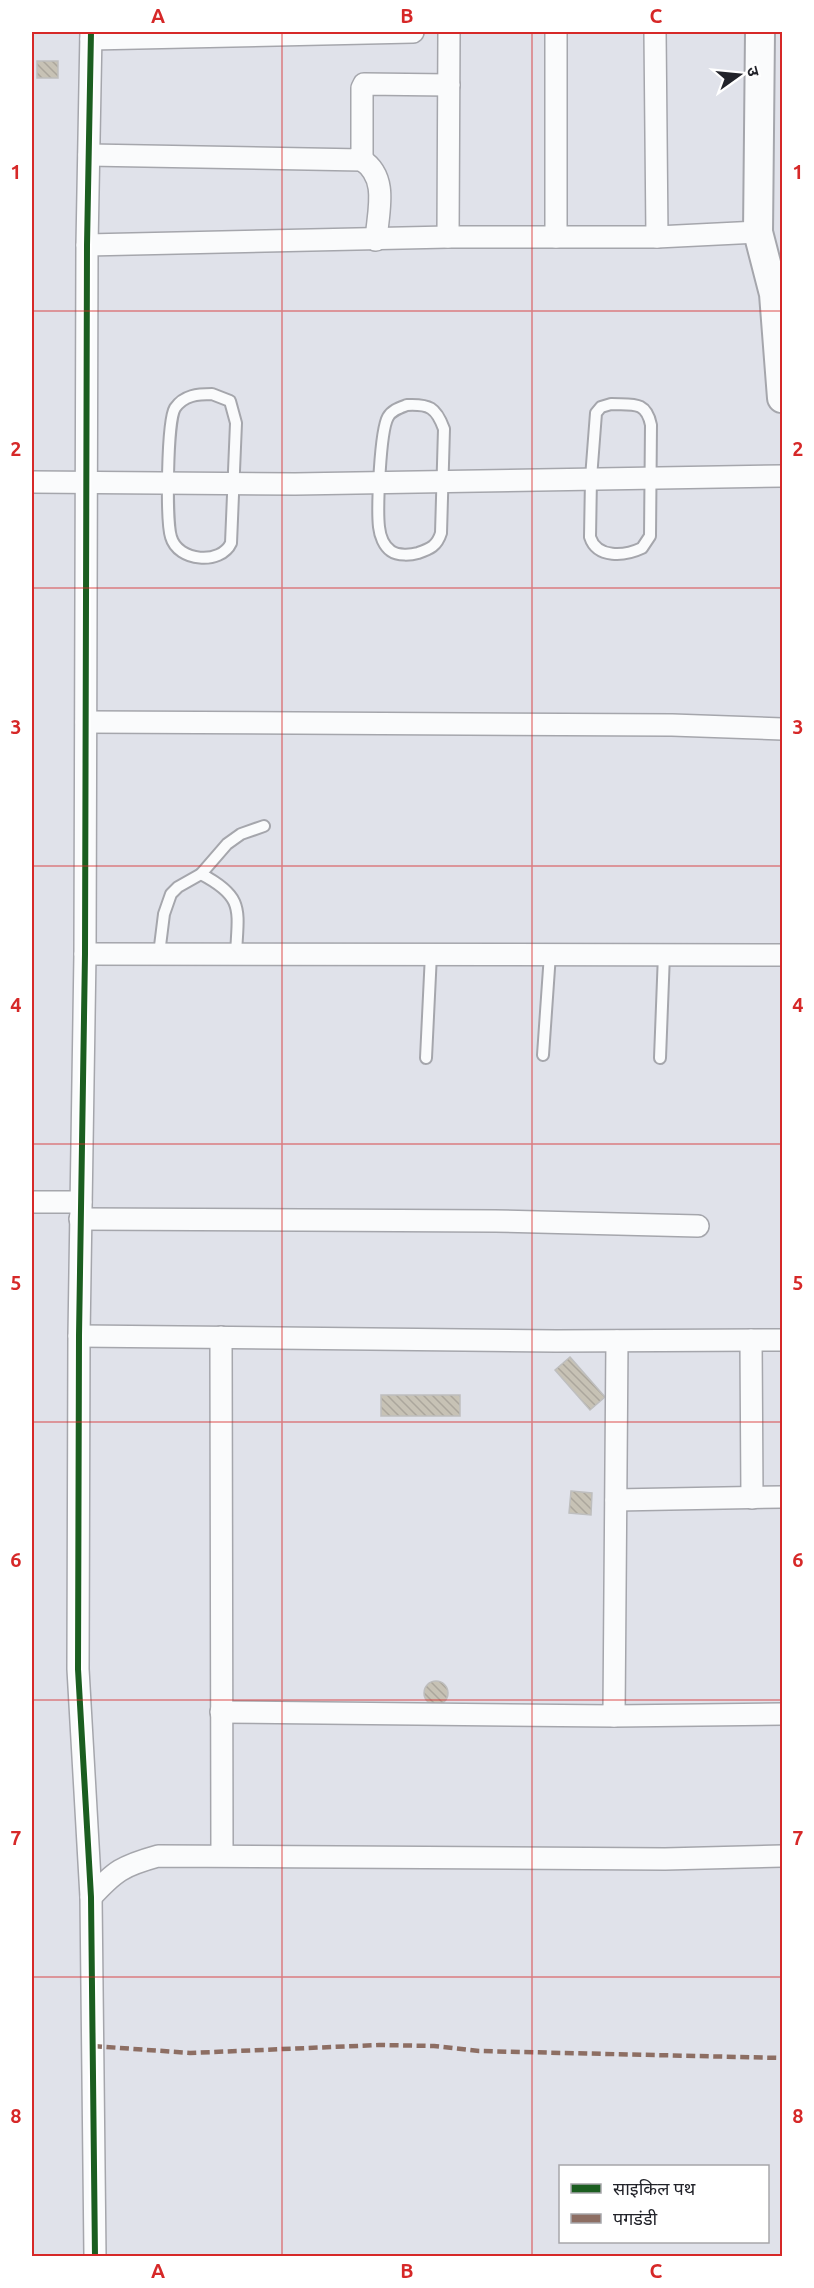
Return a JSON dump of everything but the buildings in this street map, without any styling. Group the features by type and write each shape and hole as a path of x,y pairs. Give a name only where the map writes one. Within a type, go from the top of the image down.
{"main road":[{"path":"760,32 770,238 783,398"}],"street":[{"path":"95,2256 91,1898 78,1669 79,1336 85,954 87,245 91,35 413,32"},
{"path":"448,237 449,32"},
{"path":"556,32 556,237"},
{"path":"655,32 657,237"},
{"path":"362,160 360,145 364,84 449,85"},
{"path":"89,155 362,160 371,166 380,185 376,240"},
{"path":"87,245 448,237 770,238"},
{"path":"32,482 381,482 783,476"},
{"path":"86,722 672,725 783,729"},
{"path":"85,954 783,955"},
{"path":"32,1202 81,1211 698,1226"},
{"path":"79,1336 617,1341 783,1340"},
{"path":"220,1337 222,1855"},
{"path":"752,1340 752,1497"},
{"path":"614,1716 617,1341"},
{"path":"616,1500 783,1497"},
{"path":"221,1712 614,1716 783,1714"},
{"path":"91,1898 114,1873 135,1862 158,1856 665,1859 783,1856"}],"lane":[{"path":"197,394 212,394 230,400 236,423 234,482 231,543 228,549 213,557 185,554 171,538 168,482 172,414 183,399 197,394"},
{"path":"611,404 636,405 644,408 649,414 652,477 650,536 647,544 635,551 619,554 601,552 592,544 590,537 591,478 596,412 611,404"},
{"path":"407,405 422,405 432,408 436,413 444,429 442,481 439,541 426,550 412,554 397,554 391,551 383,542 379,528 384,429 387,417 395,409 407,405"},
{"path":"159,954 164,914 171,894 178,887 201,874 227,844 241,834 264,826"},
{"path":"201,874 218,883 234,899 237,915 236,954"},
{"path":"426,1058 431,954"},
{"path":"543,1055 550,954"},
{"path":"660,1058 664,954"}],"marked path":[{"path":"93,2046 190,2053 379,2045 434,2046 479,2051 782,2058"}],"cycle path":[{"path":"91,32 87,245 85,954 79,1336 78,1669 91,1897 95,2256"}]}
